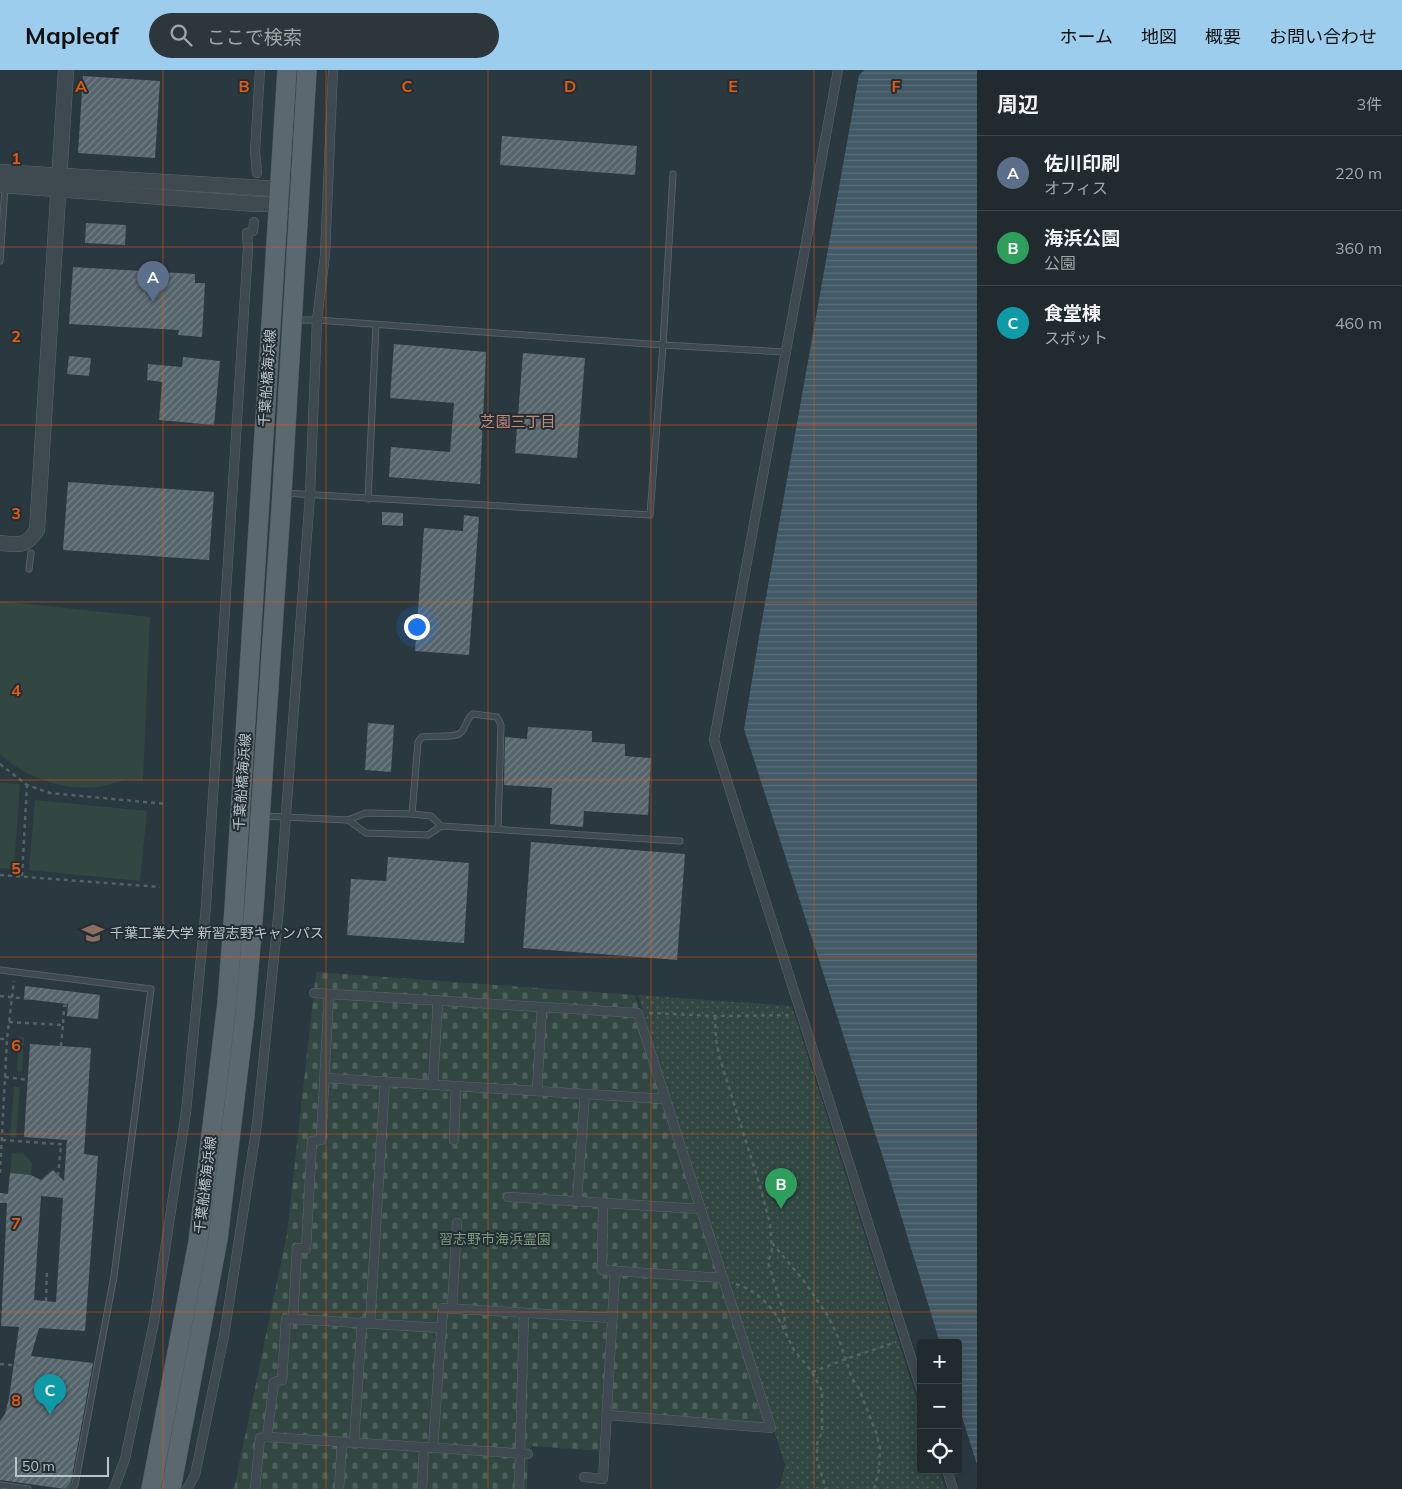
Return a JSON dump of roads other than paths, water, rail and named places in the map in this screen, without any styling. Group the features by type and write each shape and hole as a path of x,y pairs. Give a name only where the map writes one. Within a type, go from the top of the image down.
{"main road":[{"name":"千葉船橋海浜線","path":"151,1489 198,1242 227,1003 287,70"},
{"name":"千葉船橋海浜線","path":"171,1489 218,1239 245,1015 282,493 307,70"}],"street":[{"path":"0,542 20,545 28,542 37,530 66,70"},
{"path":"257,173 255,151 260,70"},
{"path":"187,1489 195,1475 224,1336 257,1124 279,908 310,495 317,320 325,255 333,70"},
{"path":"838,70 714,740 919,1384"},
{"path":"2,181 59,182 299,197"},
{"path":"114,1489 125,1458 154,1322 186,1112 206,906 248,248 247,233 253,230 254,222"},
{"path":"314,993 638,1013 771,1428 607,1415"},
{"path":"293,1318 297,1248 306,1249 312,1141 321,1140 329,994"},
{"path":"433,1084 438,1000"},
{"path":"536,1091 542,1007"},
{"path":"324,1078 665,1099"},
{"path":"354,1442 366,1322 385,1081"},
{"path":"454,1140 456,1086"},
{"path":"577,1201 584,1094"},
{"path":"508,1197 700,1209"},
{"path":"603,1203 602,1270 722,1278"},
{"path":"452,1308 457,1223"},
{"path":"584,1477 603,1478 615,1271"},
{"path":"422,1489 429,1447 443,1308 612,1318"},
{"path":"519,1489 524,1453 524,1313"},
{"path":"267,1437 274,1382 282,1380 286,1319 366,1322 442,1328"},
{"path":"255,1489 260,1438 267,1437 524,1453"},
{"path":"339,1489 342,1442"},
{"path":"948,1474 952,1489"}],"lane":[{"path":"282,493 650,515 664,345 673,174"},
{"path":"0,261 2,181"},
{"path":"293,320 317,320 785,352"},
{"path":"368,499 376,325"},
{"path":"29,569 31,553"},
{"path":"412,814 418,742 422,737 458,734 463,730 467,718 473,714 497,717 501,725 498,829"},
{"path":"260,816 348,820 366,813 412,814 431,816 441,826"},
{"path":"348,820 366,833 428,835 441,826 680,841"},
{"path":"0,970 151,989 114,1276 75,1485 70,1489"},
{"path":"0,1485 28,1489"}],"water":[{"path":"865,70 977,70 977,1465 962,1417 962,1339 939,1339 888,1173 744,729 859,75"}],"place":[{"name":"佐川印刷","path":"153,302"},
{"name":"千葉工業大学 新習志野キャンパス","path":"93,933"},
{"name":"海浜公園","path":"781,1209"},
{"name":"食堂棟","path":"50,1415"}],"district":[{"name":"芝園三丁目","path":"518,422"}],"park label":[{"name":"習志野市海浜霊園","path":"495,1239"}]}
